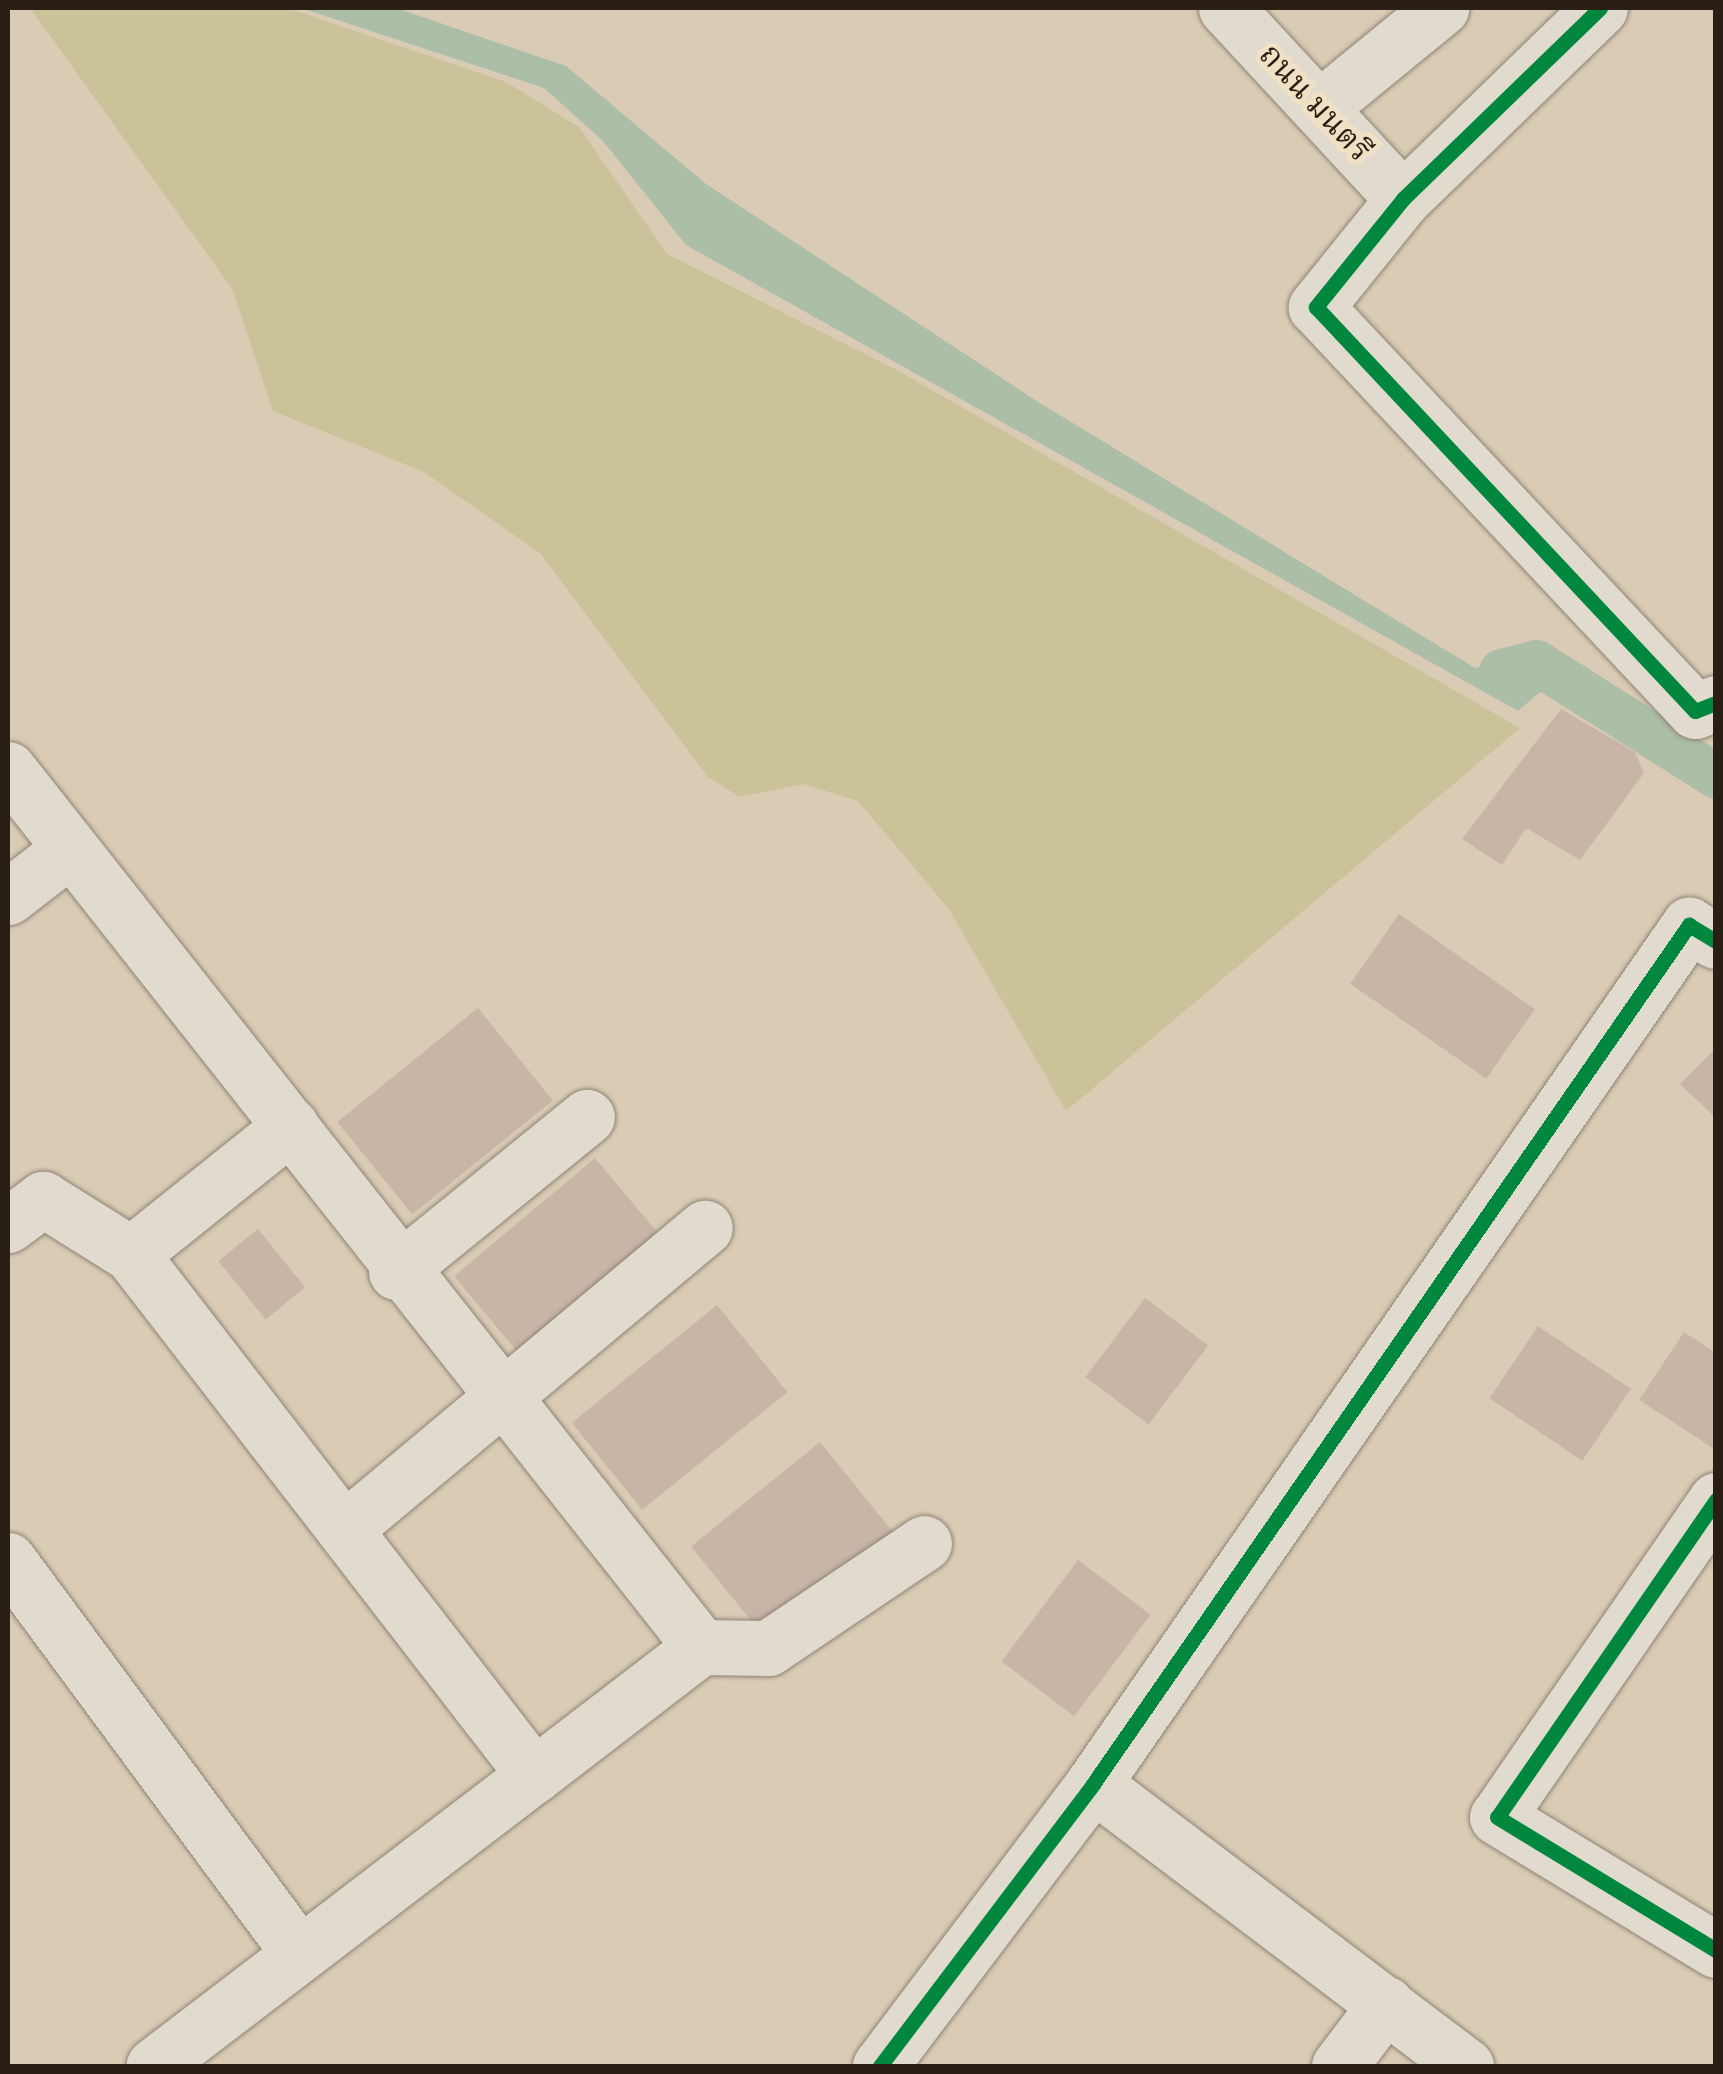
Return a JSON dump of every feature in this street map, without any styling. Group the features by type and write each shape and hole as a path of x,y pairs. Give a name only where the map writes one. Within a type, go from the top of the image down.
{"street":[{"name":"ถนน มนตรี","path":"1226,8 1403,199"},
{"path":"1319,108 1441,8"},
{"path":"1600,8 1403,199 1316,308 1695,711 1716,702"},
{"path":"8,769 66,853 291,1126 396,1272 507,1393 701,1647"},
{"path":"8,898 66,853"},
{"path":"880,2066 1094,1784 1690,925 1716,941"},
{"path":"396,1272 587,1117"},
{"path":"132,1254 291,1126"},
{"path":"8,1225 44,1199 132,1254 348,1526 534,1775"},
{"path":"348,1526 705,1228"},
{"path":"1716,1500 1497,1817 1716,1950"},
{"path":"183,2058 300,1954 701,1647 768,1648 924,1543"},
{"path":"8,1560 300,1954"},
{"path":"1094,1784 1466,2066"},
{"path":"1339,2066 1386,2004"}],"shaded area":[{"path":"30,8 287,8 506,82 579,127 667,254 897,370 1520,728 1066,1111 948,908 858,801 803,784 740,797 708,777 541,554 424,472 273,411 233,290"},
{"path":"301,8 396,8 566,66 706,184 1035,400 1475,668 1543,641 1574,663 1518,711 686,245 603,141 544,88"}],"building":[{"path":"1561,709 1635,752 1644,773 1580,860 1526,828 1502,865 1462,839"},
{"path":"1399,914 1535,1009 1486,1079 1350,984"},
{"path":"478,1008 553,1100 412,1214 337,1122"},
{"path":"1716,1048 1716,1118 1680,1084"},
{"path":"595,1158 671,1249 531,1367 454,1276"},
{"path":"258,1229 305,1287 266,1319 218,1261"},
{"path":"1145,1298 1208,1346 1149,1425 1085,1377"},
{"path":"717,1305 787,1392 642,1510 572,1423"},
{"path":"1538,1326 1631,1389 1582,1461 1489,1398"},
{"path":"1684,1332 1716,1353 1716,1450 1639,1400"},
{"path":"820,1442 894,1533 765,1637 691,1546"},
{"path":"1078,1560 1151,1615 1074,1716 1002,1661"}],"waterway":[{"path":"1501,671 1536,662 1716,776"}],"cycle path":[{"path":"1600,8 1403,199 1316,307 1695,711 1716,703"},
{"path":"880,2066 1093,1784 1689,925 1716,941"},
{"path":"1716,1500 1497,1817 1716,1950"}]}
